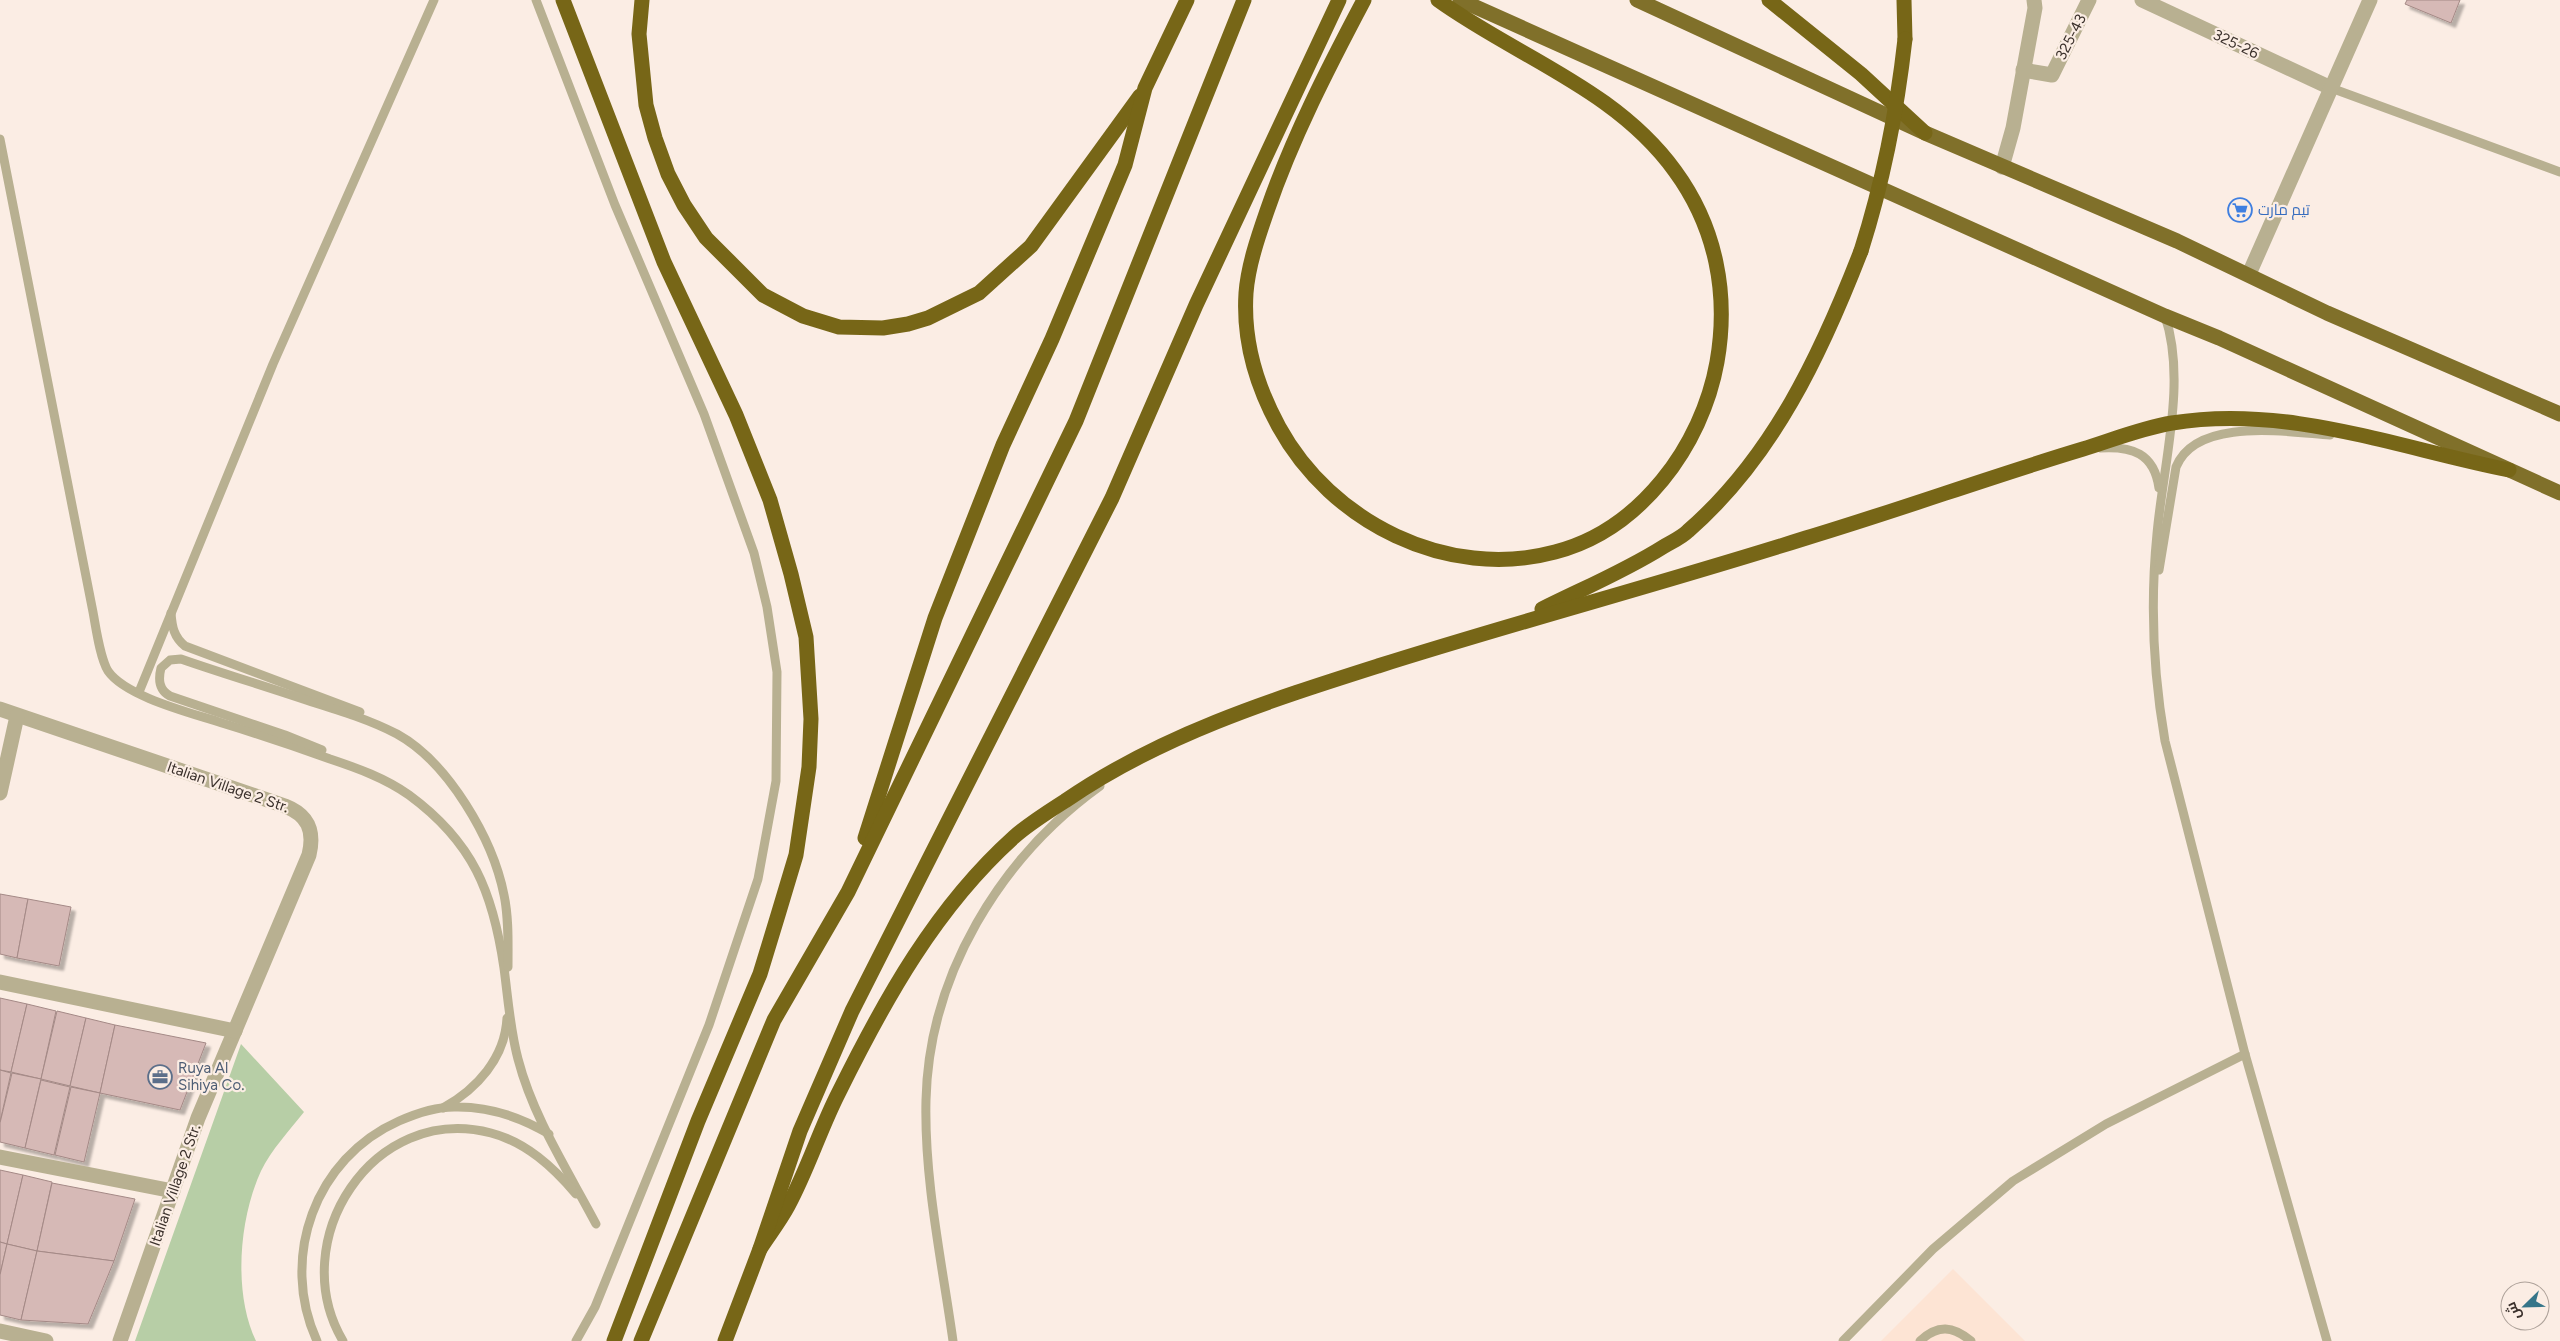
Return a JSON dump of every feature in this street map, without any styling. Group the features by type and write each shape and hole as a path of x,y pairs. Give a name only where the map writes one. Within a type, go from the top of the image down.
{"highway":[{"path":"563,0 664,262 736,416 770,500 792,574 806,637 811,719 809,767 796,856 776,924 760,974 698,1121 614,1341"},
{"path":"642,0 639,34 646,105 668,174 684,205 706,238 763,295 803,316 839,327 883,328 908,324 928,318 980,293 1031,246 1145,88 1187,0"},
{"path":"641,1341 774,1020 848,892 1076,421 1244,0"},
{"path":"1364,0 1282,168 1252,259 1246,293 1247,318 1251,349 1260,386 1289,445 1307,469 1345,506 1365,520 1413,544 1462,556 1496,559 1558,552 1607,528 1647,497 1677,461 1700,419 1713,380 1722,326 1721,298 1714,249 1697,205 1673,168 1652,143 1624,118 1556,70 1438,0"},
{"path":"1460,0 2165,316 2219,338 2560,493"},
{"path":"1637,0 1925,133 2249,274 2327,313 2560,414"},
{"path":"1769,0 1861,74 1925,133"},
{"path":"1507,626 1646,558 1688,532 1745,470 1782,420 1822,343 1861,251 1877,202 1900,87 1905,39 1904,0"},
{"path":"725,1341 760,1249 800,1131 852,1011 1112,498 1196,305 1336,4"},
{"path":"848,892 935,618 1003,445 1052,339 1125,165 1145,88"},
{"path":"760,1249 788,1206 838,1094 909,963 945,911 1006,845 1037,819 1085,787 1156,747 1226,716 1277,698 1507,626 1668,581 1901,509 2078,450 2170,423 2246,418 2326,426 2509,470"}],"street":[{"path":"2002,167 2024,70 2035,8 2034,0"},
{"name":"325-43","path":"2024,70 2052,75 2089,0"},
{"name":"325-26","path":"2142,0 2331,88"},
{"path":"2249,274 2370,0"},
{"name":"Italian Village 2 Str.","path":"0,709 284,806 305,817 312,835 309,855 198,1118 120,1341"},
{"path":"0,793 17,716"},
{"path":"0,982 235,1031"},
{"path":"0,1157 173,1191"},
{"path":"0,1331 46,1341"}],"lane":[{"path":"139,692 273,364 434,0"},
{"path":"536,0 615,205 704,414 754,553 767,607 777,672 776,781 758,879 709,1025 595,1307 576,1341"},
{"path":"2331,88 2560,172"},
{"path":"0,139 107,670 116,679 169,706 275,739 356,768 394,785 409,795 452,835 472,860 490,898 500,946 517,1057 526,1085 596,1224"},
{"path":"2165,316 2175,361 2170,423 2160,502 2153,599 2153,643 2156,685 2165,741 2245,1054 2327,1341"},
{"path":"2153,599 2176,467 2192,445 2213,435 2241,432 2332,436 2404,446"},
{"path":"2078,450 2120,447 2138,453 2155,470 2160,502"},
{"path":"171,611 174,633 177,640 185,646 335,701 374,718 399,735 444,775 478,825 504,896 508,937 506,1022 498,1053 489,1068 466,1094 442,1108"},
{"path":"356,768 337,757 285,735 170,696 165,693 159,682 161,668 170,660 182,659 364,719 399,735"},
{"path":"953,1341 932,1194 926,1102 932,1040 949,980 979,918 1030,850 1059,818 1156,747"},
{"path":"1843,1341 1933,1249 2013,1181 2106,1124 2245,1054"},
{"path":"317,1341 306,1314 301,1273 305,1231 320,1196 340,1164 366,1139 409,1116 442,1108 458,1107 501,1113 535,1125 549,1134"},
{"path":"344,1341 330,1314 324,1279 326,1246 330,1229 341,1202 356,1180 374,1161 397,1145 434,1132 462,1130 492,1133 524,1147 536,1155 566,1182 587,1206"},
{"path":"1920,1341 1938,1329 1946,1327 1960,1331 1971,1341"}],"shaded area":[{"path":"1953,1269 2025,1341 1881,1341"}],"green space":[{"path":"241,1044 304,1112 265,1163 248,1211 244,1233 242,1279 244,1301 256,1341 135,1341"}],"building":[{"path":"2407,0 2460,0 2451,23 2405,4"},
{"path":"0,894 28,899 17,958 0,954"},
{"path":"28,899 71,907 59,966 17,958"},
{"path":"0,998 27,1004 11,1072 0,1070"},
{"path":"27,1004 56,1011 41,1079 11,1072"},
{"path":"57,1011 86,1018 70,1086 41,1079"},
{"path":"86,1018 115,1025 100,1093 70,1086"},
{"path":"115,1025 206,1043 180,1110 100,1093"},
{"path":"0,1070 11,1073 0,1122"},
{"path":"12,1073 41,1079 25,1148 0,1142 0,1123"},
{"path":"41,1080 70,1087 54,1155 25,1148"},
{"path":"71,1087 100,1093 84,1162 55,1155"},
{"path":"0,1170 23,1175 7,1244 0,1242"},
{"path":"23,1175 52,1182 37,1251 7,1244"},
{"path":"52,1183 135,1199 114,1261 37,1251"},
{"path":"0,1242 7,1244 0,1274"},
{"path":"7,1244 37,1251 21,1320 0,1315 0,1275"},
{"path":"37,1251 114,1261 88,1324 21,1320"}],"place":[{"name":"تيم مارت","path":"2240,210"},
{"name":"Ruya Al Sihiya Co.","path":"160,1077"}]}
